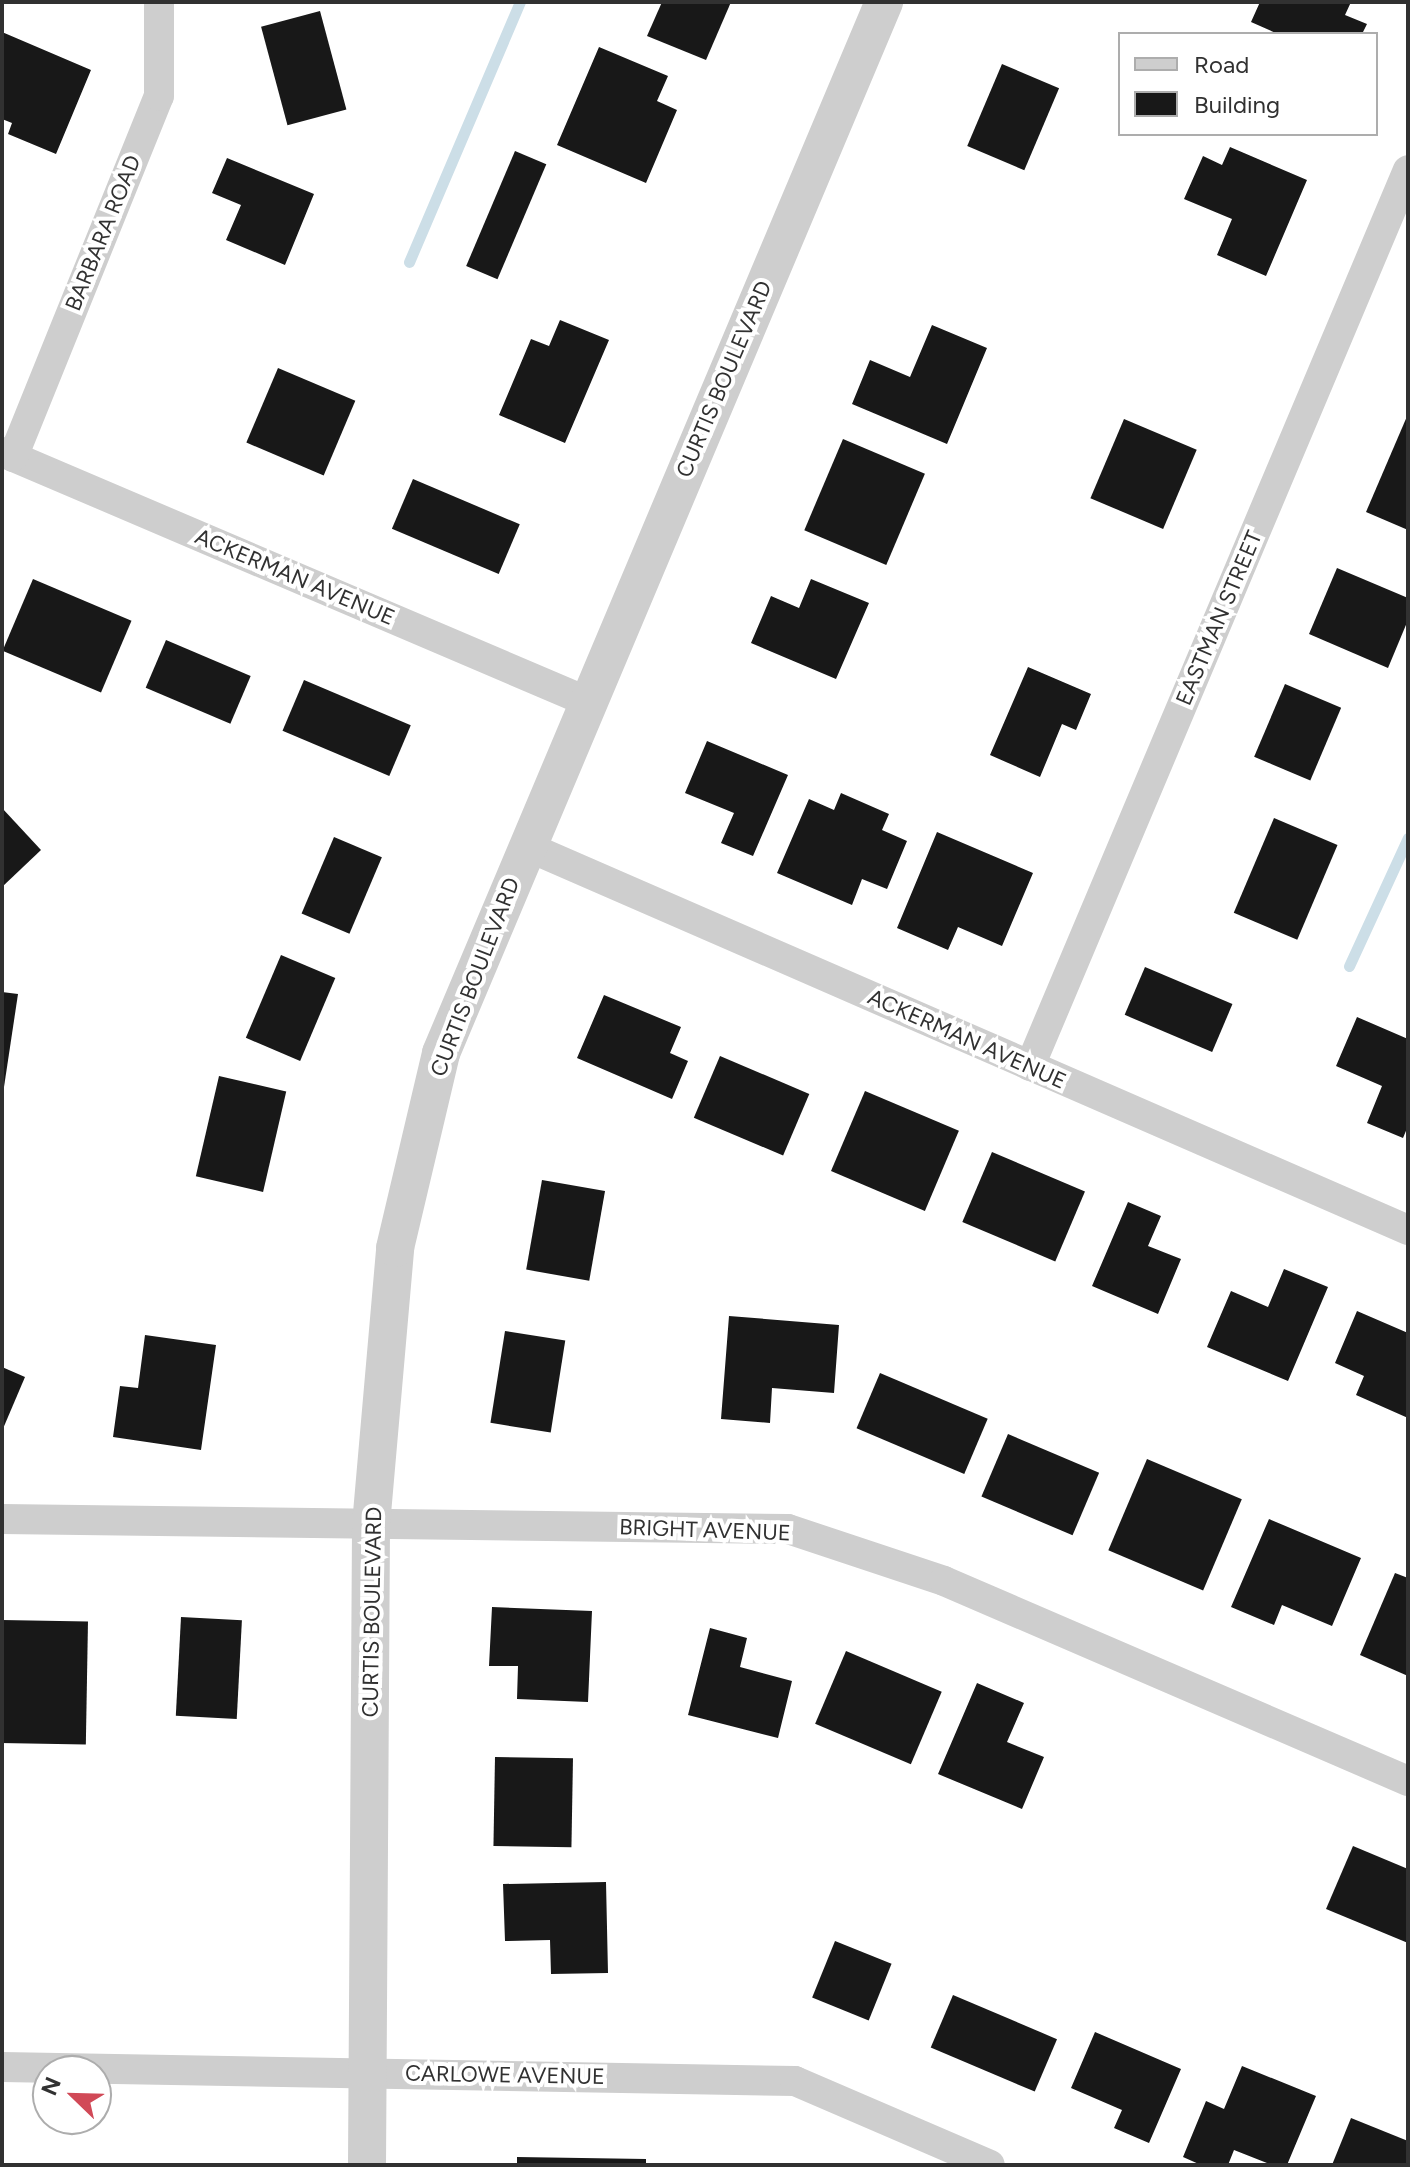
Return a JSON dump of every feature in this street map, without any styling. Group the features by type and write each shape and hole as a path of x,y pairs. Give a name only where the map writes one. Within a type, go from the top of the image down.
{"street":[{"name":"BARBARA ROAD","path":"8,455 159,96 159,2"},
{"name":"CURTIS BOULEVARD","path":"367,2165 371,1525 395,1248 441,1053 884,2"},
{"name":"EASTMAN STREET","path":"1030,1066 1408,170"},
{"name":"ACKERMAN AVENUE","path":"8,455 588,702"},
{"name":"ACKERMAN AVENUE","path":"526,846 1408,1230"},
{"name":"BRIGHT AVENUE","path":"2,1519 788,1529 944,1581 1408,1781"},
{"name":"CARLOWE AVENUE","path":"2,2067 795,2081 990,2165"}],"building":[{"path":"662,2 731,2 706,60 647,36"},
{"path":"1260,2 1351,2 1345,15 1367,24 1363,32 1274,32 1251,22"},
{"path":"320,11 346,110 287,125 261,27"},
{"path":"2,32 91,70 56,154 8,134 12,123 2,119"},
{"path":"599,47 668,76 657,101 677,110 646,183 557,145"},
{"path":"1002,64 1059,88 1024,170 967,146"},
{"path":"1230,147 1307,180 1266,276 1217,255 1232,219 1184,199 1203,156 1222,165"},
{"path":"515,151 546,164 497,279 466,266"},
{"path":"227,158 314,194 285,265 226,240 241,205 212,193"},
{"path":"560,320 609,340 565,443 499,415 531,339 549,346"},
{"path":"932,325 987,348 947,444 852,404 870,360 910,377"},
{"path":"278,368 355,401 324,475 246,443"},
{"path":"1408,414 1408,530 1366,512"},
{"path":"1124,419 1197,450 1163,529 1090,498"},
{"path":"843,439 925,474 886,565 804,530"},
{"path":"413,479 520,524 499,574 392,529"},
{"path":"1337,568 1408,598 1408,620 1388,668 1309,634"},
{"path":"33,579 131,621 101,693 3,651"},
{"path":"811,579 869,603 836,679 751,643 771,596 799,608"},
{"path":"166,640 251,676 230,724 146,688"},
{"path":"1028,667 1091,694 1076,730 1062,724 1040,777 990,755"},
{"path":"304,680 411,725 389,776 283,731"},
{"path":"1285,684 1341,708 1310,781 1254,757"},
{"path":"707,741 788,775 753,856 721,843 734,813 685,793"},
{"path":"841,793 889,814 882,830 907,841 887,889 862,879 852,905 777,873 809,799 834,810"},
{"path":"2,808 41,850 2,887"},
{"path":"1274,818 1338,845 1297,940 1234,913"},
{"path":"937,832 1033,873 1002,946 958,927 948,950 897,928"},
{"path":"334,837 382,857 349,934 302,913"},
{"path":"281,955 335,978 300,1061 246,1038"},
{"path":"1145,967 1232,1004 1212,1052 1125,1015"},
{"path":"2,992 18,994 4,1087 2,1087"},
{"path":"604,995 681,1027 670,1053 688,1061 672,1099 577,1058"},
{"path":"1357,1017 1408,1039 1408,1126 1403,1138 1367,1123 1382,1086 1336,1066"},
{"path":"720,1056 809,1094 783,1156 694,1118"},
{"path":"219,1076 286,1092 263,1192 196,1176"},
{"path":"865,1091 959,1131 925,1211 831,1171"},
{"path":"992,1152 1085,1191 1055,1261 962,1222"},
{"path":"542,1180 605,1191 589,1281 526,1270"},
{"path":"1128,1202 1161,1216 1148,1246 1181,1259 1158,1314 1092,1286"},
{"path":"1284,1269 1328,1287 1288,1381 1207,1347 1231,1291 1268,1307"},
{"path":"1357,1311 1408,1333 1408,1418 1356,1395 1364,1376 1335,1363"},
{"path":"729,1316 839,1325 834,1393 772,1388 770,1423 721,1419"},
{"path":"505,1331 565,1341 551,1432 490,1423"},
{"path":"145,1335 216,1345 201,1450 113,1437 120,1386 138,1388"},
{"path":"2,1367 25,1377 2,1431"},
{"path":"880,1373 988,1419 964,1474 857,1428"},
{"path":"1008,1434 1099,1473 1073,1535 981,1497"},
{"path":"1147,1459 1242,1499 1203,1590 1108,1550"},
{"path":"1269,1519 1361,1558 1332,1626 1282,1605 1274,1625 1231,1607"},
{"path":"1395,1573 1408,1578 1408,1676 1360,1655"},
{"path":"492,1607 592,1611 588,1702 517,1699 518,1666 489,1666"},
{"path":"181,1617 242,1620 237,1719 176,1716"},
{"path":"2,1620 88,1622 86,1744 2,1743"},
{"path":"710,1628 747,1638 740,1667 792,1681 778,1738 688,1715"},
{"path":"846,1651 942,1692 911,1764 815,1724"},
{"path":"977,1683 1024,1703 1007,1742 1044,1757 1022,1809 938,1774"},
{"path":"495,1757 573,1758 571,1847 493,1846"},
{"path":"1353,1846 1408,1869 1408,1943 1326,1909"},
{"path":"606,1882 608,1973 551,1974 550,1940 505,1941 503,1884"},
{"path":"835,1941 892,1964 869,2020 812,1998"},
{"path":"953,1995 1057,2039 1035,2092 931,2047"},
{"path":"1095,2032 1181,2069 1149,2143 1114,2128 1122,2110 1071,2088"},
{"path":"1242,2066 1316,2096 1287,2165 1272,2165 1234,2150 1228,2165 1201,2165 1183,2157 1206,2101 1224,2109"},
{"path":"1351,2118 1408,2141 1408,2165 1332,2165"},
{"path":"517,2157 646,2159 646,2165 517,2165"}],"waterway":[{"path":"409,262 520,2"},
{"path":"1349,966 1408,838"}]}
